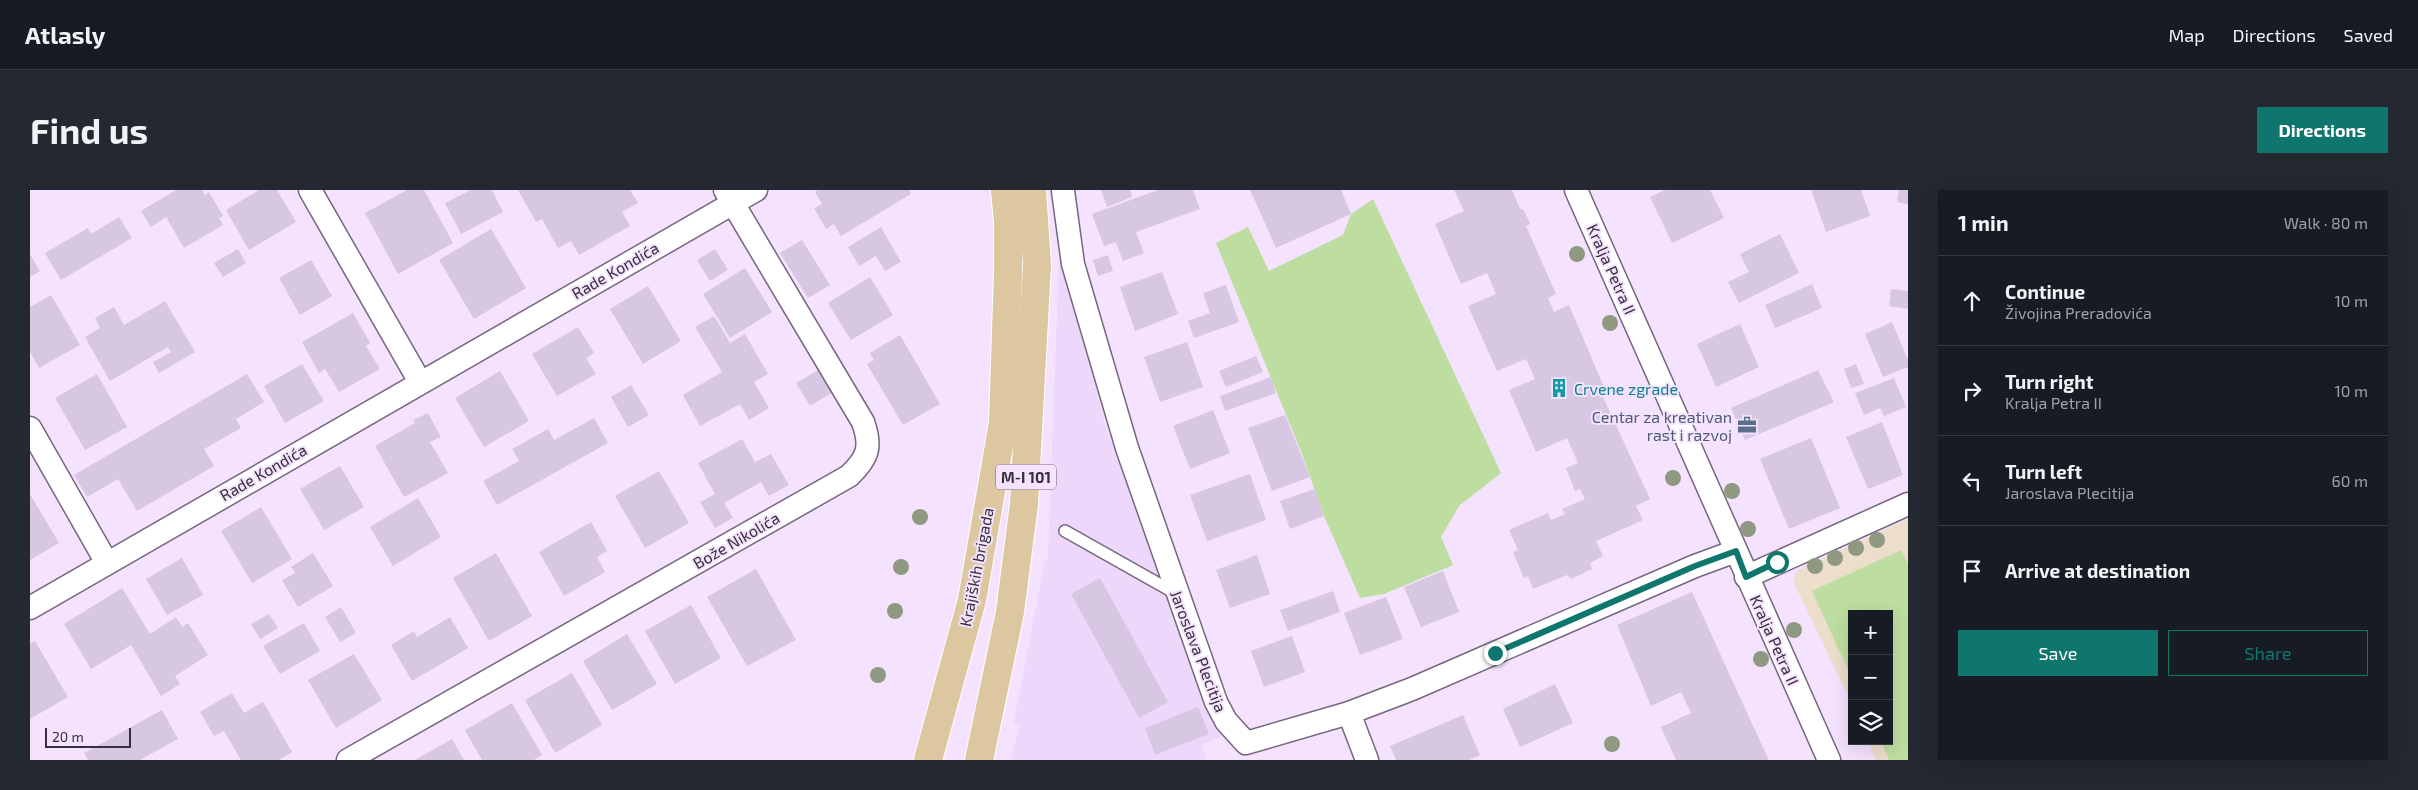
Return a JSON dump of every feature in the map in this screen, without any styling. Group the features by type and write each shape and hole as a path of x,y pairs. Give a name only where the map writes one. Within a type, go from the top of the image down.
{"main road":[{"name":"Krajiških brigada","path":"928,760 972,600 1003,423 1008,261 1005,190"},
{"name":"M-I 101","path":"979,760 1010,612 1024,504 1037,264 1032,190"}],"street":[{"path":"310,190 420,382"},
{"name":"Rade Kondića","path":"30,608 420,382 729,197 756,190"},
{"name":"Kralja Petra II","path":"1576,190 1654,361 1746,577 1829,760"},
{"name":"Jaroslava Plecitija","path":"1063,191 1073,264 1127,448 1216,702 1226,721 1246,743 1349,713 1412,689 1695,566 1736,551"},
{"name":"Bože Nikolića","path":"348,760 849,476 858,467 868,445 863,422 729,197"},
{"path":"30,428 107,563"},
{"path":"1746,577 1908,504"},
{"path":"1349,713 1367,760"}],"lane":[{"path":"1065,531 1177,594"}],"shaded area":[{"path":"1059,261 1081,327 1105,426 1198,674 1226,735 1202,744 1206,760 1011,760 1019,727 1015,725 1014,721 1045,561 1048,557"},
{"path":"1908,519 1908,760 1876,760 1870,745 1893,745 1893,610 1848,610 1848,696 1794,583 1795,574 1800,569"}],"green space":[{"path":"1373,199 1501,473 1459,506 1441,537 1453,565 1384,594 1360,598 1324,516 1302,454 1216,243 1248,227 1269,271 1343,235 1351,214"},
{"path":"1901,550 1908,564 1908,760 1889,760 1883,745 1893,745 1893,610 1848,610 1848,669 1812,591"}],"building":[{"path":"176,190 202,190 205,195 209,192 223,216 219,218 223,225 184,248 166,217 151,227 141,211"},
{"path":"259,190 277,190 296,222 249,250 226,210"},
{"path":"407,190 424,190 453,243 398,274 365,213"},
{"path":"471,190 492,190 503,212 461,234 445,203"},
{"path":"518,190 630,190 638,203 622,212 630,226 579,255 571,241 558,248 542,219 536,222"},
{"path":"818,190 909,190 911,194 841,236 834,224 826,229 814,208 822,204 815,192"},
{"path":"1101,190 1130,190 1132,197 1107,207"},
{"path":"1158,190 1193,190 1200,209 1136,232 1144,253 1123,261 1116,242 1104,246 1092,214"},
{"path":"1250,190 1341,190 1351,214 1276,248"},
{"name":"Crvene zgrade","path":"1454,190 1512,190 1520,209 1523,209 1530,224 1526,226 1556,294 1548,298 1554,312 1569,305 1607,394 1603,397 1650,499 1636,506 1643,520 1596,541 1603,556 1590,563 1592,569 1571,579 1567,575 1533,589 1528,576 1524,578 1513,552 1518,550 1509,530 1548,513 1551,520 1565,514 1562,509 1585,499 1580,489 1575,491 1566,468 1578,463 1567,438 1536,452 1509,390 1535,379 1526,359 1497,371 1468,306 1496,294 1487,273 1461,284 1435,224 1464,211"},
{"path":"1665,190 1710,190 1724,218 1672,243 1650,197"},
{"path":"1811,190 1861,190 1870,216 1826,232"},
{"path":"1899,190 1908,190 1908,204 1897,202"},
{"path":"119,217 132,238 61,280 45,253 88,228 91,234"},
{"path":"881,227 901,262 885,271 876,256 859,266 848,247"},
{"path":"491,229 526,288 474,319 439,260"},
{"path":"1780,234 1799,273 1739,303 1728,282 1749,272 1740,254"},
{"path":"802,240 830,285 808,298 780,253"},
{"path":"238,249 246,263 223,277 214,263"},
{"path":"715,249 728,270 710,281 697,260"},
{"path":"30,254 40,271 30,277"},
{"path":"1108,255 1113,271 1098,276 1093,260"},
{"path":"311,260 332,296 300,315 279,278"},
{"path":"745,268 772,312 730,338 703,294"},
{"path":"1162,272 1178,314 1135,331 1120,287"},
{"path":"870,277 893,315 851,340 828,303"},
{"path":"1812,284 1822,308 1775,328 1765,305"},
{"path":"1226,285 1239,322 1194,338 1188,321 1210,313 1203,293"},
{"path":"648,286 681,341 643,364 610,309"},
{"path":"1891,289 1908,291 1908,309 1889,306"},
{"path":"51,295 80,345 39,368 30,352 30,307"},
{"path":"165,301 195,352 159,373 153,362 171,352 168,347 110,381 85,337 100,328 95,318 114,307 124,325"},
{"path":"353,313 370,343 366,346 380,369 339,392 325,369 319,373 302,342"},
{"path":"714,316 730,343 745,334 768,374 754,382 769,408 749,420 740,404 700,426 683,395 722,372 695,327"},
{"path":"1892,322 1908,360 1908,367 1883,377 1865,334"},
{"path":"1740,324 1759,367 1716,387 1697,344"},
{"path":"578,327 594,353 586,358 596,374 557,396 532,354"},
{"path":"900,335 940,404 903,425 867,364 874,360 870,353"},
{"path":"1187,342 1203,387 1160,402 1144,357"},
{"path":"1256,356 1263,372 1226,387 1219,371"},
{"path":"302,364 324,401 285,423 264,386"},
{"path":"1856,364 1864,384 1851,388 1844,369"},
{"path":"820,369 833,392 810,406 796,383"},
{"path":"1818,370 1834,402 1745,440 1731,408"},
{"path":"500,371 529,421 484,447 455,398"},
{"path":"97,374 127,427 85,450 55,398"},
{"path":"247,374 264,402 236,419 241,428 204,449 214,466 137,511 118,479 87,497 74,475"},
{"path":"1271,377 1276,393 1225,411 1220,396"},
{"path":"1894,378 1906,407 1884,416 1880,408 1864,415 1855,393"},
{"path":"631,385 649,415 628,427 611,397"},
{"path":"1213,410 1230,453 1190,469 1173,426"},
{"path":"428,413 441,437 430,442 448,473 404,497 375,446 415,423 413,420"},
{"path":"1285,415 1310,477 1272,491 1248,428"},
{"path":"594,418 608,443 497,505 483,481 519,461 512,449 548,429 554,440"},
{"path":"1882,422 1903,475 1868,489 1846,437"},
{"path":"1811,438 1840,508 1789,529 1760,459"},
{"path":"742,439 755,462 771,454 789,485 769,496 761,482 724,503 733,518 715,528 700,502 715,494 698,463"},
{"path":"340,466 364,507 324,530 300,489"},
{"path":"659,471 689,523 645,548 615,496"},
{"path":"1250,474 1266,520 1207,541 1190,495"},
{"path":"1315,489 1324,516 1290,529 1280,501"},
{"path":"30,494 59,543 30,560"},
{"path":"418,498 441,537 393,566 370,527"},
{"path":"261,507 292,559 252,583 221,531"},
{"path":"591,522 607,551 597,557 605,572 564,596 539,552"},
{"path":"313,553 333,586 298,607 282,580 295,573 291,567"},
{"path":"496,553 532,616 489,641 453,578"},
{"path":"1257,555 1270,594 1230,608 1216,570"},
{"path":"182,558 203,595 167,615 146,579"},
{"path":"756,569 796,640 747,666 707,597"},
{"path":"1443,571 1459,612 1421,627 1404,587"},
{"path":"1100,578 1168,702 1139,718 1071,594"},
{"path":"122,588 150,634 176,617 182,627 188,623 208,655 175,676 180,684 161,696 131,645 91,669 64,624"},
{"path":"1333,591 1340,612 1288,631 1280,610"},
{"path":"1692,592 1769,760 1676,760 1661,727 1691,713 1681,692 1651,706 1617,625"},
{"path":"1386,597 1403,639 1360,655 1344,613"},
{"path":"691,605 721,658 675,684 645,631"},
{"path":"341,607 356,633 340,642 325,617"},
{"path":"269,614 278,628 260,639 251,624"},
{"path":"450,617 468,648 412,681 391,645 414,631 417,637"},
{"path":"304,623 320,651 280,674 263,646"},
{"path":"627,634 657,684 612,710 583,661"},
{"path":"1292,636 1305,672 1264,687 1251,651"},
{"path":"35,641 68,697 30,719 30,644"},
{"path":"354,654 382,700 336,728 308,680"},
{"path":"572,673 602,725 555,753 525,700"},
{"path":"1555,684 1573,723 1520,747 1503,709"},
{"path":"232,693 244,713 263,702 292,752 279,760 241,760 224,731 214,736 200,712"},
{"path":"512,703 542,755 534,760 482,760 465,730"},
{"path":"1198,707 1209,734 1155,755 1145,728"},
{"path":"162,710 178,739 140,760 88,760 84,753"},
{"path":"1463,715 1480,755 1469,760 1396,760 1390,746"},
{"path":"452,739 464,760 415,760"}],"place":[{"name":"Crvene zgrade","path":"1559,388"},
{"name":"Centar za kreativan rast i razvoj","path":"1747,425"}],"route":[{"path":"1495,653 1695,566 1736,551 1746,577 1777,562"}]}
